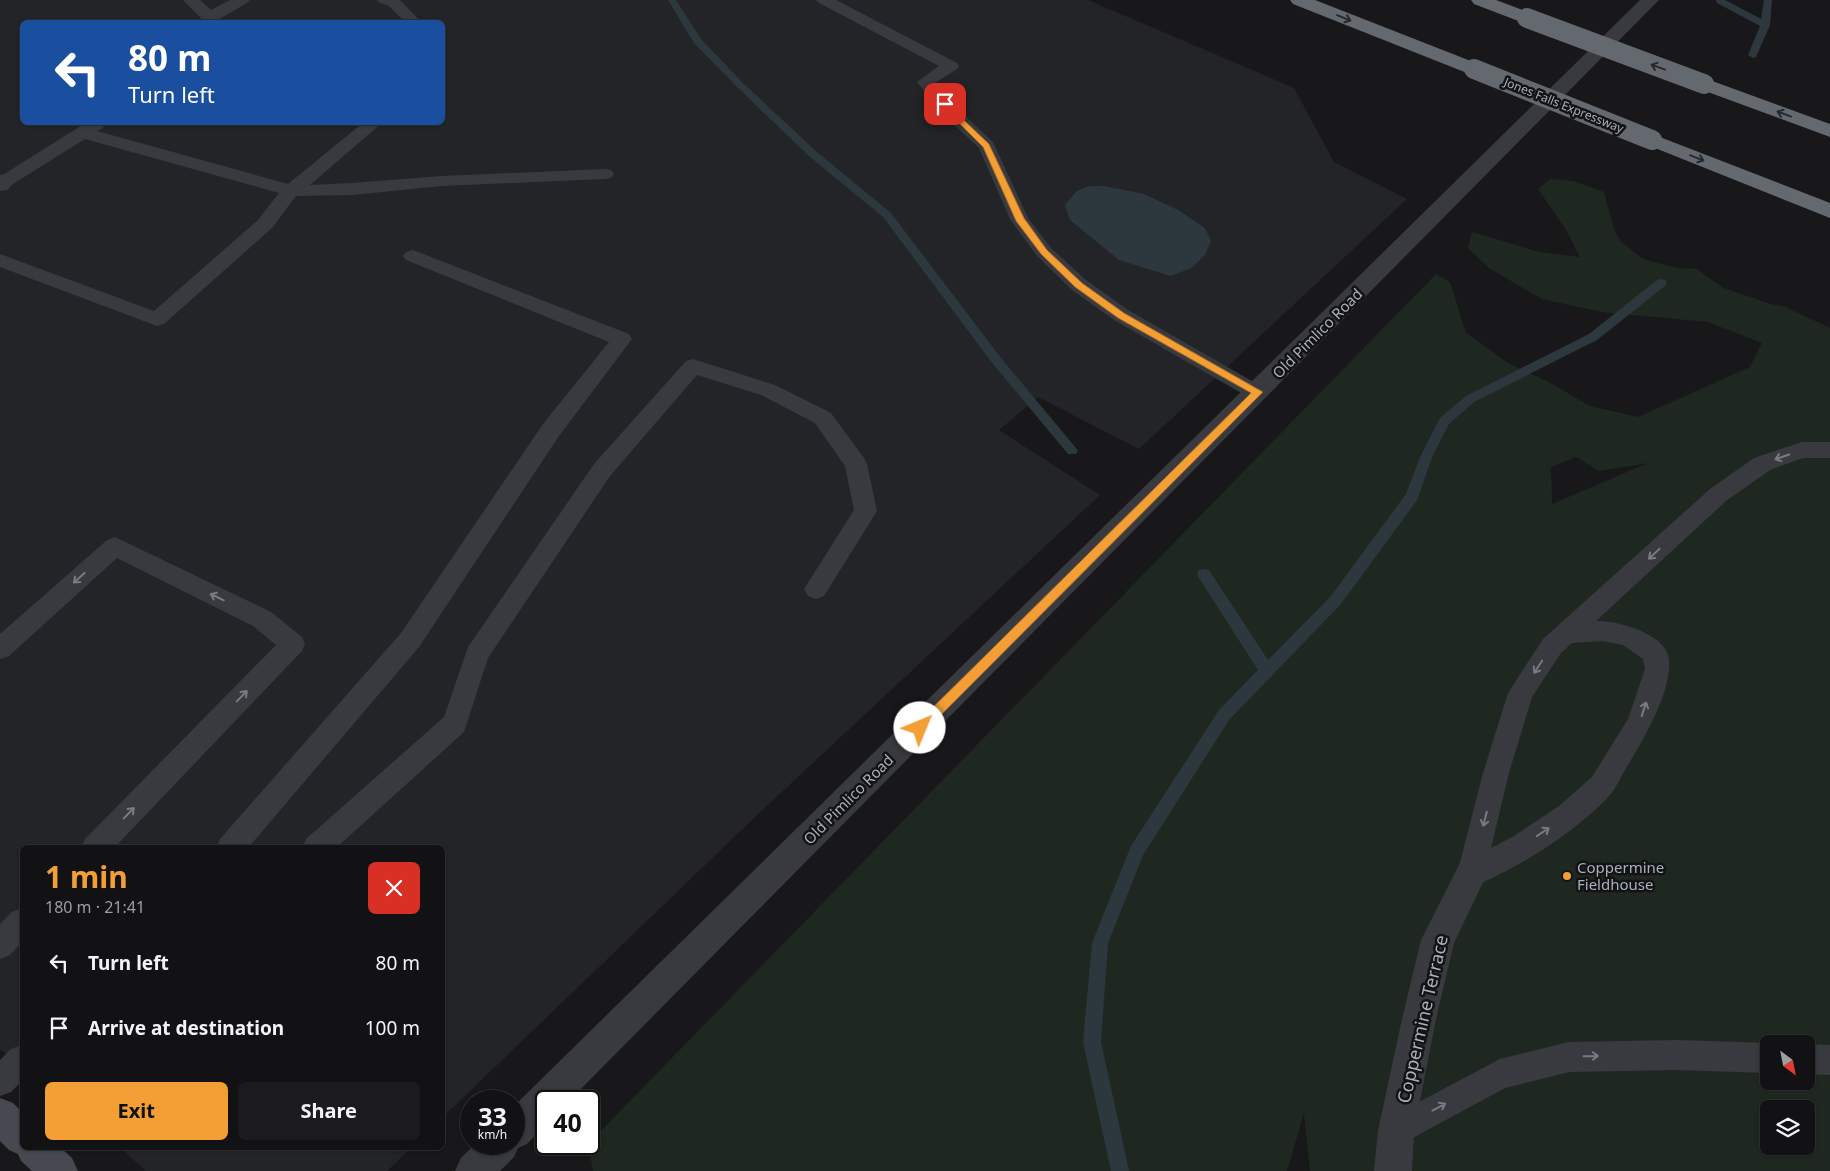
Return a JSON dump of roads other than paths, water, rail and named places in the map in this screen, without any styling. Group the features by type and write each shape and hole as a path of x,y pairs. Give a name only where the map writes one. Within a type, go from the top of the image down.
{"highway":[{"name":"Jones Falls Expressway","path":"1299,0 1830,211"},
{"path":"1480,0 1830,131"}],"main road":[{"path":"0,1116 20,1135"},
{"path":"36,1150 59,1171"}],"street":[{"name":"Old Pimlico Road","path":"525,1120 1650,0"},
{"name":"Coppermine Terrace","path":"1393,1171 1396,1131 1418,1019 1438,940 1470,874"},
{"path":"474,1171 490,1155"}],"lane":[{"path":"191,0 208,20 242,0"},
{"path":"385,0 394,3 411,20"},
{"path":"824,0 951,66 925,82 955,116 986,146 1019,219 1044,252 1079,285 1121,315 1258,392"},
{"path":"3,182 94,125"},
{"path":"0,260 157,319 265,224 291,191 371,125"},
{"path":"83,133 291,191 352,189 442,181 605,174"},
{"path":"233,845 410,640 551,430 622,339 413,256"},
{"path":"319,845 455,724 477,654 602,470 693,366 768,390 823,418 856,464 866,511 816,590"},
{"path":"1470,874 1496,773 1521,693 1552,646 1718,495 1762,464 1802,450 1830,450"},
{"path":"0,649 115,546 262,619 293,644 98,845"},
{"path":"1470,874 1524,845 1569,815 1601,786 1640,723 1657,670 1655,654 1637,640 1618,631 1597,630 1564,634"},
{"path":"0,945 20,924"},
{"path":"1396,1131 1500,1074 1569,1057 1677,1055 1760,1058"},
{"path":"1815,1059 1830,1060"},
{"path":"0,1081 20,1062"},
{"path":"0,1087 20,1073"}],"waterway":[{"path":"672,0 697,41 740,85 813,154 887,215 997,361 1072,451"},
{"path":"1765,25 1768,0"},
{"path":"1720,1 1765,25"},
{"path":"1753,55 1765,25"},
{"path":"1267,671 1336,600 1412,496 1427,455 1444,421 1470,399 1593,337 1661,283"},
{"path":"1204,574 1267,671"},
{"path":"1120,1171 1092,1042 1100,943 1137,851 1224,715 1267,671"}],"place":[{"name":"Coppermine Fieldhouse","path":"1567,876"}]}
